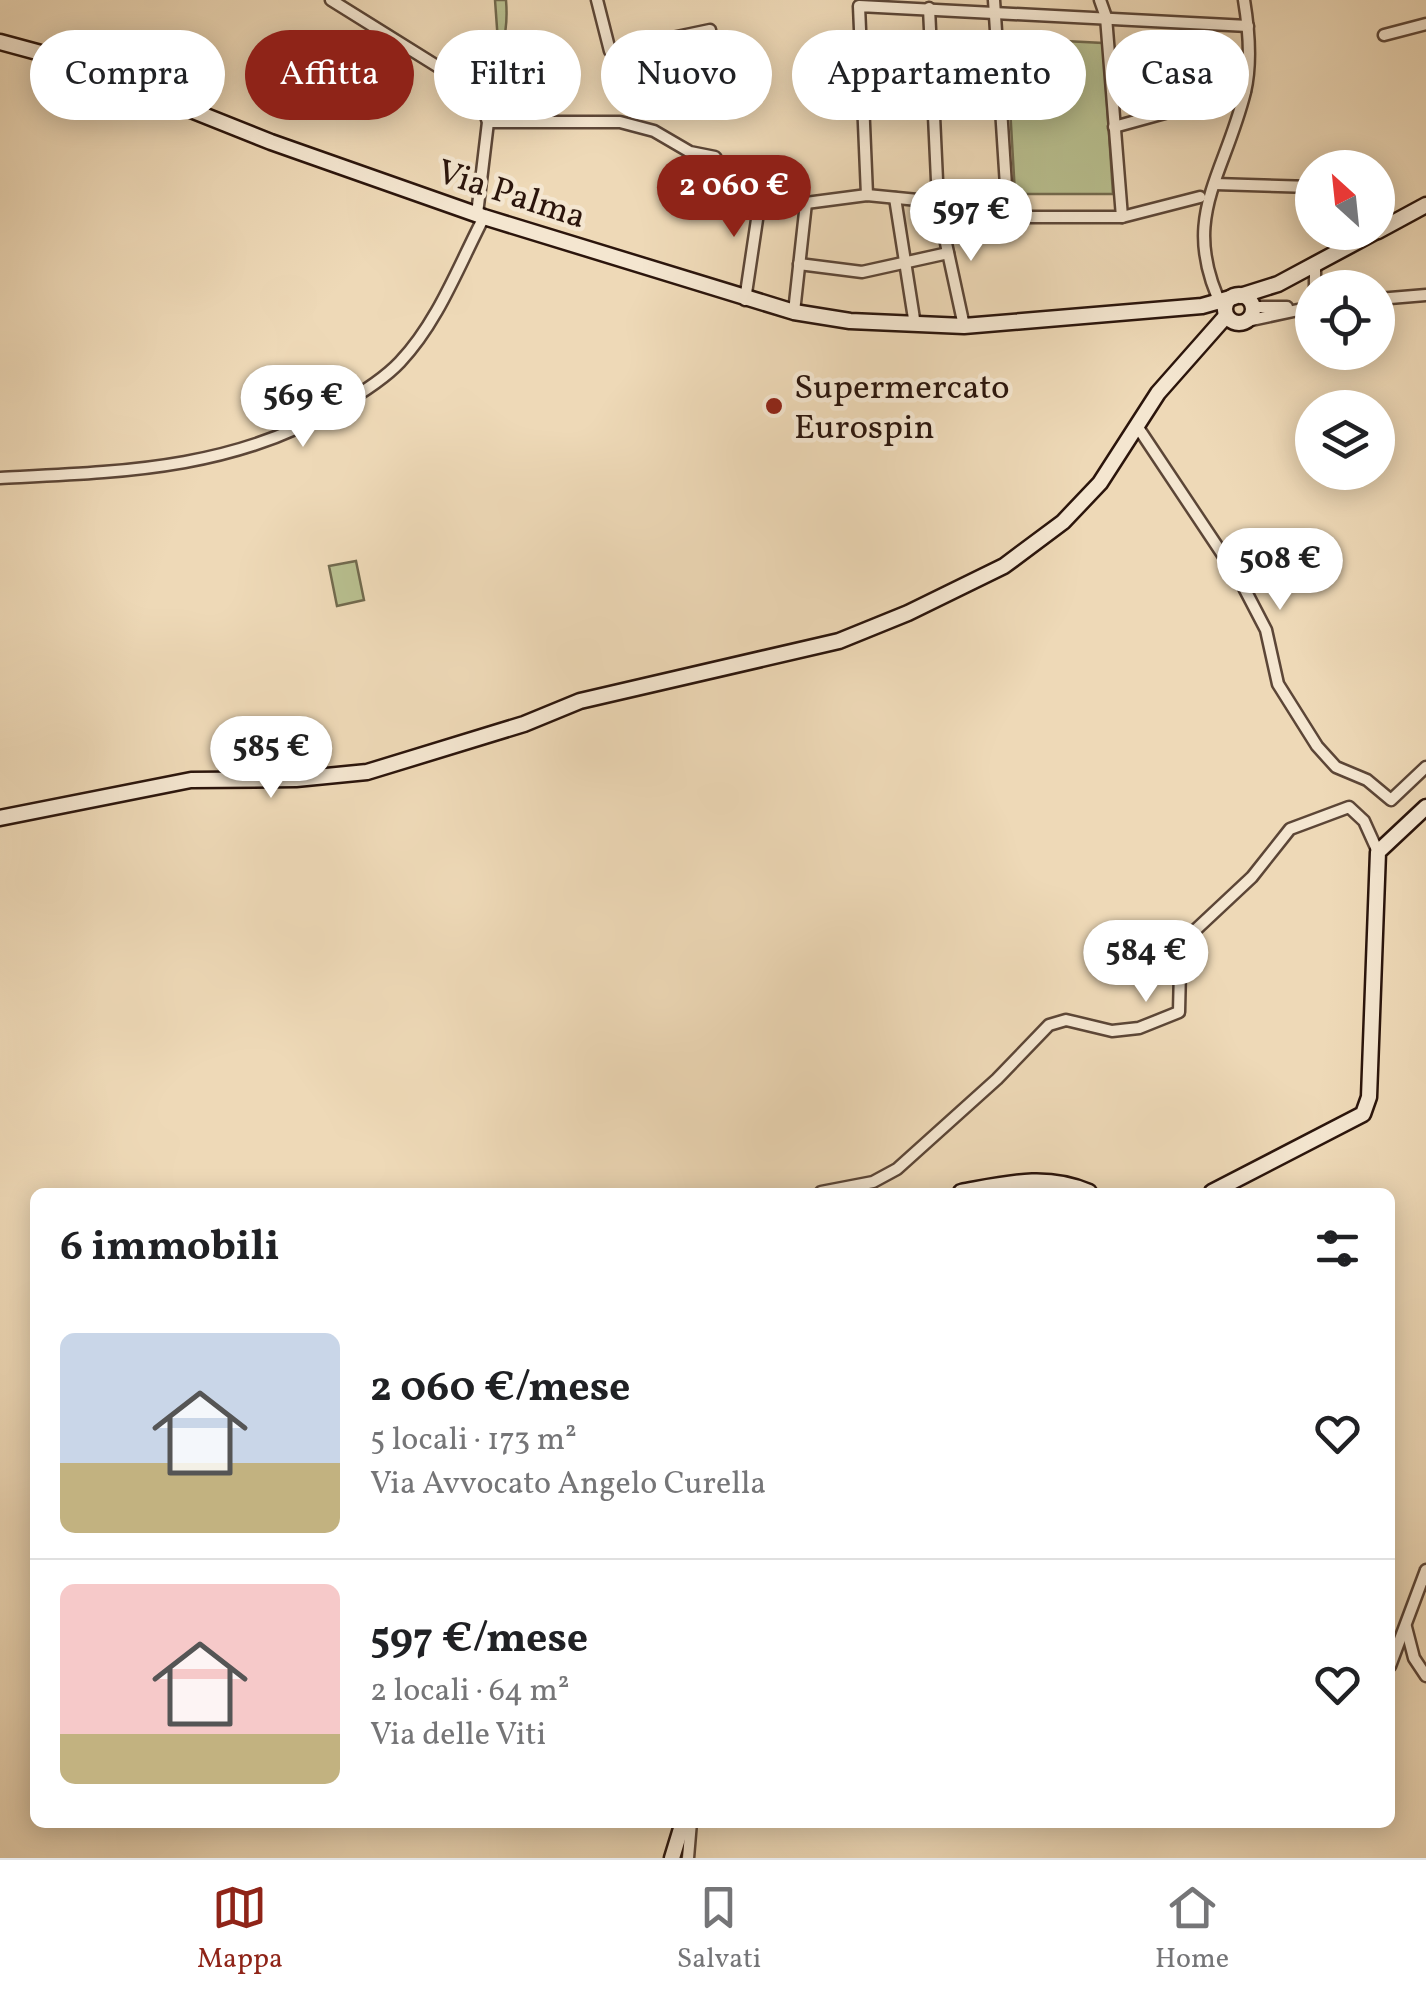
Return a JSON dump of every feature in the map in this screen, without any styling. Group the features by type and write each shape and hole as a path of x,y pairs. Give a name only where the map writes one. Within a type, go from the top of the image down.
{"street":[{"path":"0,478 165,467 230,454 292,433 358,395 400,362 425,329 481,216 488,122 484,102 467,82 331,0"},
{"path":"597,0 604,30"},
{"path":"1100,0 1106,17 1122,217"},
{"path":"1244,0 1248,30"},
{"path":"996,5 997,30"},
{"path":"866,195 860,6 996,5 1248,26"},
{"path":"929,8 930,30"},
{"path":"1384,35 1426,24"},
{"name":"Via Palma","path":"0,42 63,59 272,142 481,216 794,312 914,325 964,326 1202,306"},
{"path":"935,120 939,206 964,326"},
{"path":"1003,120 1008,217"},
{"path":"1114,127 1139,120"},
{"path":"1229,315 1211,280 1202,248 1202,222 1236,120"},
{"path":"488,122 620,122 654,131 690,152 715,157 732,184 797,194 806,202 866,195 1008,217 1122,217 1200,198"},
{"path":"1215,184 1295,186"},
{"path":"745,300 762,186"},
{"path":"895,198 914,325"},
{"path":"794,312 806,202"},
{"path":"1395,222 1426,205"},
{"path":"1236,297 1278,284 1343,250"},
{"path":"799,264 862,272 948,253"},
{"path":"1315,265 1315,270"},
{"path":"1211,280 1254,306"},
{"path":"1211,280 1209,298 1202,306 1229,315 1295,308"},
{"path":"1254,306 1278,284"},
{"path":"1395,298 1426,295"},
{"path":"0,818 191,780 296,779 368,772 524,724 580,701 839,641 924,605 1033,547 1100,483 1168,381 1229,315 1236,297"},
{"path":"1229,315 1254,306 1295,307"},
{"path":"1137,426 1242,582 1266,630 1278,684 1318,746 1336,767 1367,780 1391,800 1426,767"},
{"path":"842,1188 873,1182 896,1169 997,1079 1050,1025 1066,1020 1112,1031 1139,1028 1179,1012 1180,969 1190,936 1252,877 1290,829 1349,806 1364,821 1378,852 1367,1107 1346,1126 1220,1188"},
{"path":"1378,852 1426,807"},
{"path":"985,1188 1034,1180 1080,1188"},
{"path":"1395,1651 1426,1570"},
{"path":"1405,1622 1414,1658 1426,1676"},
{"path":"672,1858 681,1828"},
{"path":"688,1858 690,1828"}],"green space":[{"path":"495,0 506,0 506,30 497,30"},
{"path":"1086,42 1103,43 1113,194 1015,194 1011,120 1086,120"},
{"path":"356,561 364,600 337,606 329,566"}],"place":[{"name":"Supermercato Eurospin","path":"774,406"}]}
